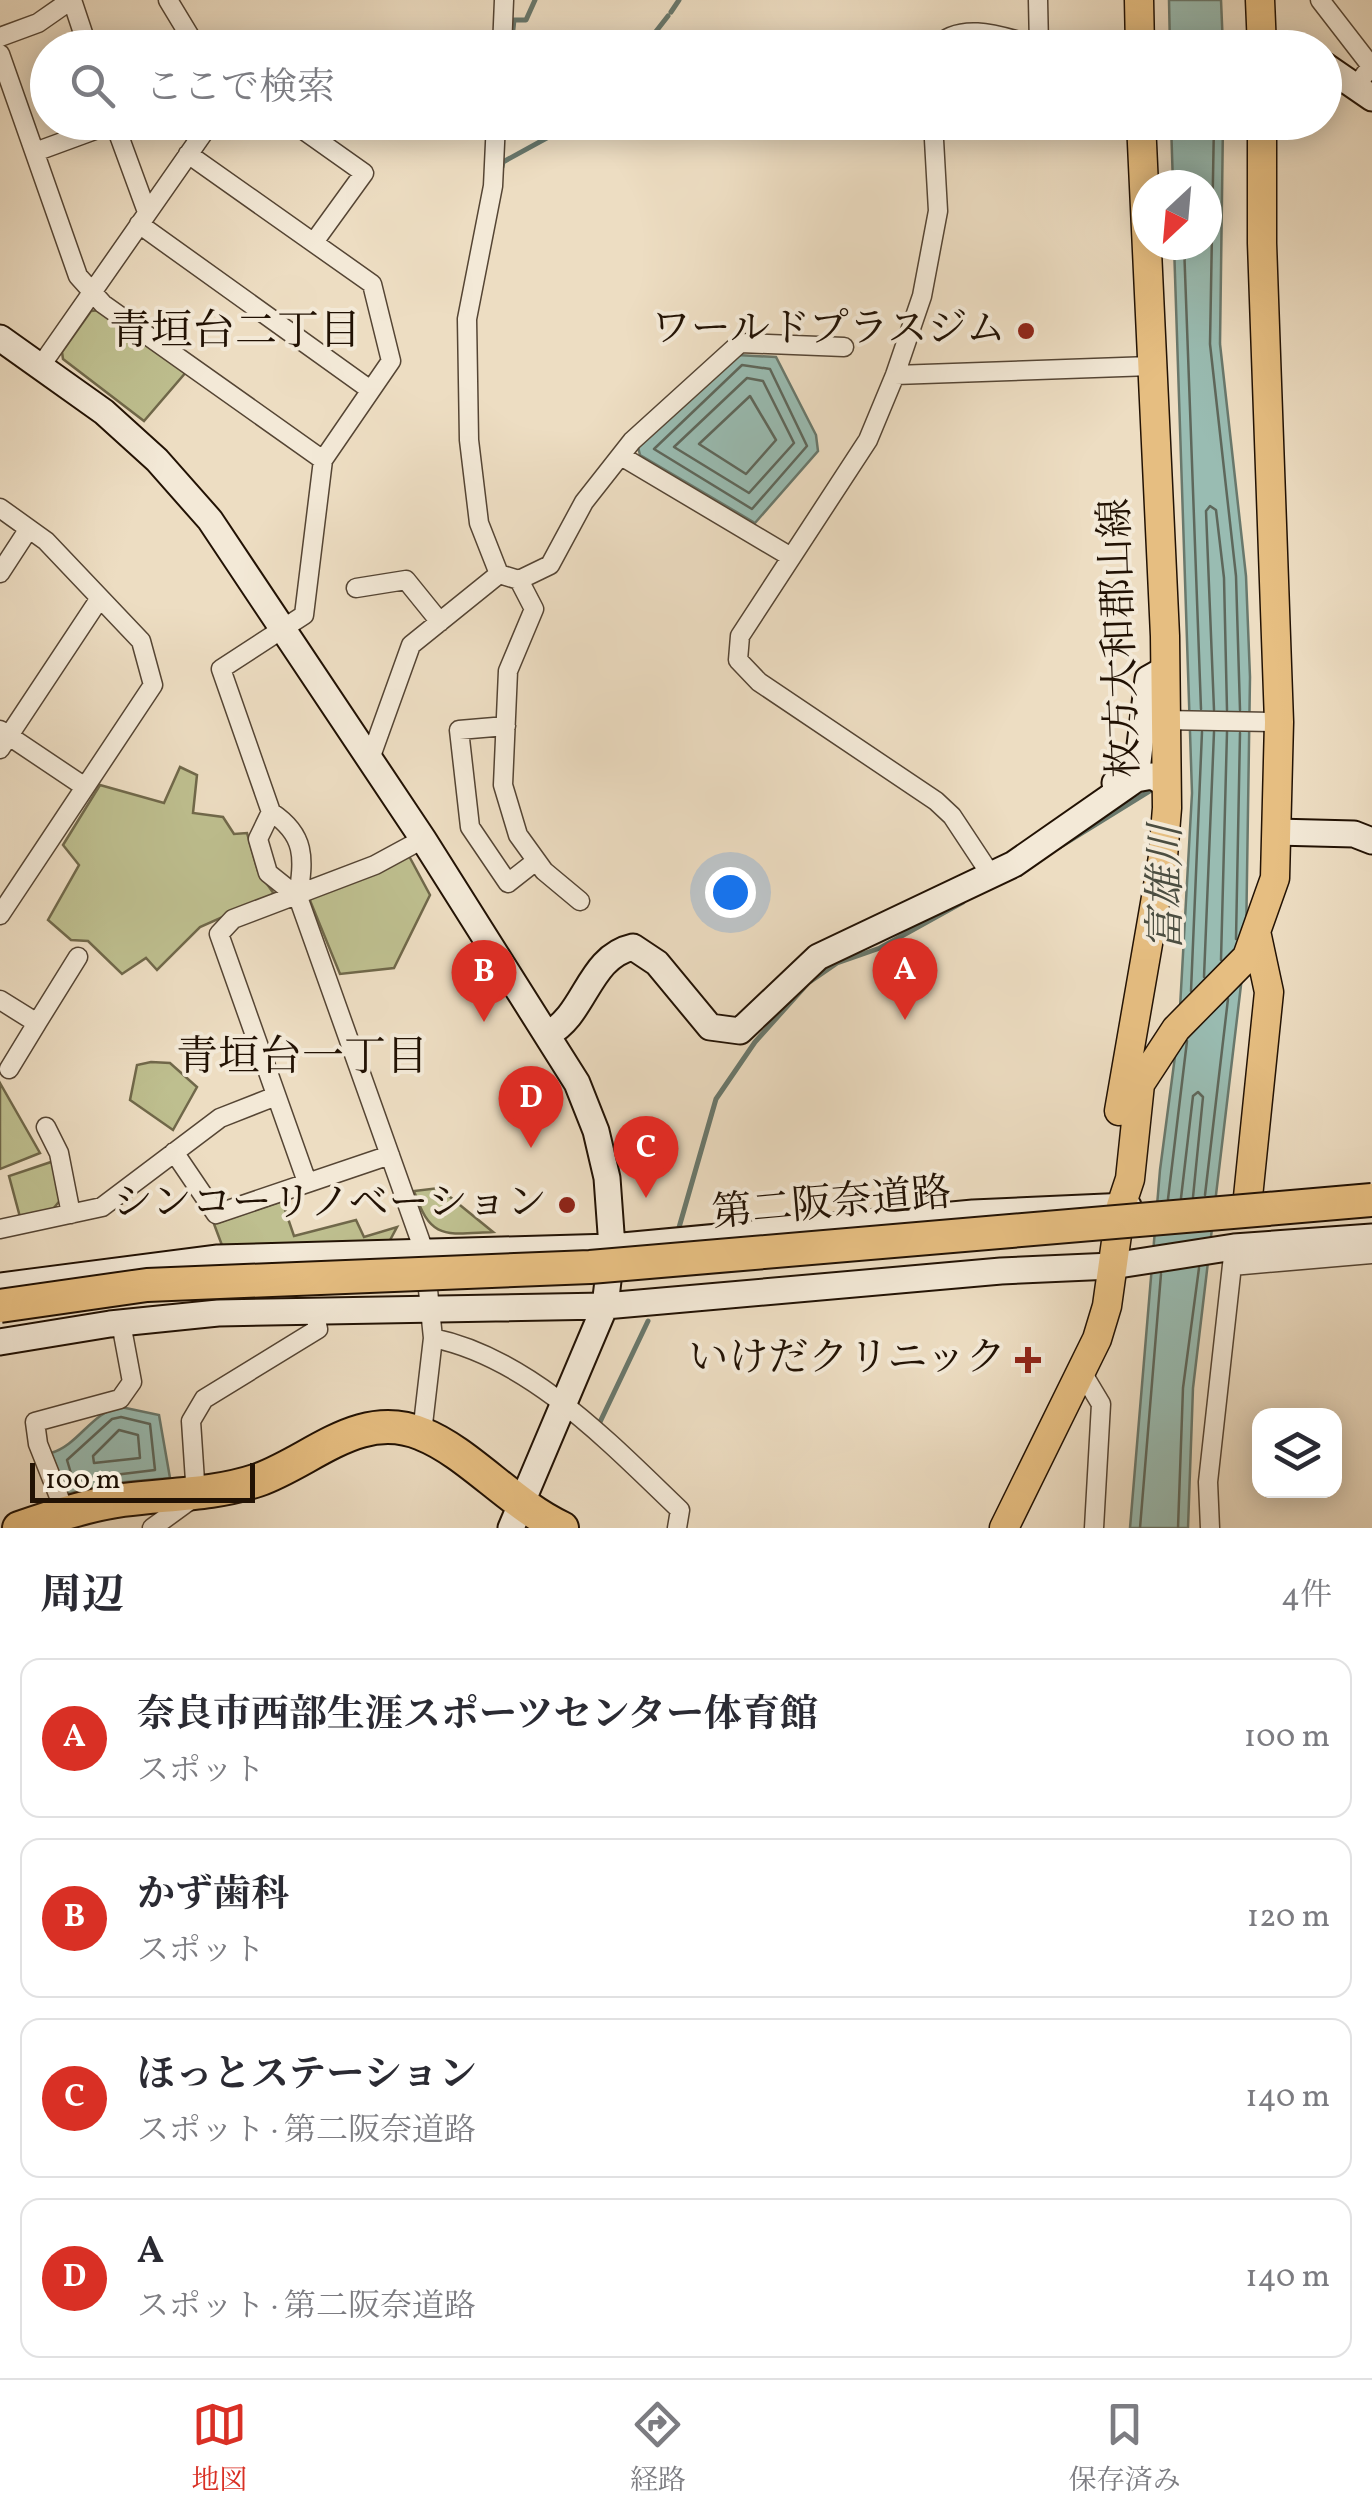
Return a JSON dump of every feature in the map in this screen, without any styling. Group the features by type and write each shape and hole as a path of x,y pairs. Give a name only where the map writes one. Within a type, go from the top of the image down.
{"highway":[{"name":"第二阪奈道路","path":"0,1306 147,1285 628,1264 1372,1200"},
{"name":"第二阪奈道路","path":"0,1327 241,1298 722,1279 1372,1221"},
{"path":"19,1528 65,1512 123,1500 196,1496 261,1479 350,1433 378,1428 422,1433 516,1516 562,1528"}],"main road":[{"path":"1139,0 1140,30"},
{"path":"1260,0 1261,30"},
{"name":"枚方大和郡山線","path":"1132,1206 1114,1180 1116,1130 1130,1025 1163,857 1170,721 1164,670 1142,140"},
{"name":"枚方大和郡山線","path":"1004,1528 1080,1369 1121,1264 1132,1206 1130,1179 1140,1084 1154,1058 1255,941 1275,878 1262,140"},
{"name":"枚方大和郡山線","path":"1248,1198 1269,992 1255,941"}],"street":[{"path":"0,37 38,22 71,0 82,30"},
{"path":"168,0 186,30"},
{"path":"503,30 504,0"},
{"path":"1038,0 1040,30"},
{"path":"1320,0 1371,66 1364,92 1342,78"},
{"path":"0,54 78,276 92,292 323,460"},
{"path":"34,152 67,140"},
{"path":"119,140 143,218 369,389"},
{"path":"40,367 198,140"},
{"path":"314,242 364,172 318,140"},
{"path":"495,140 492,186 467,319 469,440 478,524 500,574 519,580 550,565 584,502 632,441 740,343 844,347"},
{"path":"934,140 938,211 922,296 895,375 868,440 740,636 738,660 759,682 936,801 997,871"},
{"path":"188,154 372,284 391,361 323,460 304,614 286,630 221,670 270,812 292,826 304,862 298,897 424,1252 433,1338 422,1433"},
{"path":"0,338 104,412 157,460 210,520 423,840 576,1083 596,1131 607,1178 612,1247 605,1306 516,1516"},
{"path":"895,375 1151,366"},
{"path":"621,456 791,557"},
{"path":"0,508 46,541 141,640 152,685 0,915"},
{"path":"0,573 28,530"},
{"path":"370,759 411,645 500,574"},
{"path":"356,588 406,580 440,622"},
{"path":"519,580 534,609 508,671 503,785 518,835 536,861 580,900"},
{"path":"85,787 3,738 100,598"},
{"path":"997,871 1009,858 1132,769 1141,753 1148,679 1164,670"},
{"path":"1170,721 1274,722"},
{"path":"506,726 459,730 470,827 508,883 536,861"},
{"path":"548,1034 565,1022 615,955 633,947 646,952 710,1027 740,1031 818,957 1052,841 1136,779 1152,776 1166,784"},
{"path":"270,812 258,838 268,873 298,897"},
{"path":"1276,832 1354,834 1372,840"},
{"path":"308,1182 219,934 233,919 298,897 423,840"},
{"path":"9,1069 78,957"},
{"path":"0,1000 37,1023"},
{"path":"0,1229 102,1207 220,1118 276,1096"},
{"path":"46,1127 59,1152 72,1214"},
{"path":"174,1152 216,1214 390,1155"},
{"path":"0,1286 218,1258 612,1247 974,1213 1132,1206 1372,1187"},
{"path":"1233,1257 1372,1238"},
{"path":"0,1342 121,1323 314,1310 605,1306 1001,1271 1233,1257 1372,1254"},
{"path":"1210,1528 1208,1482 1233,1257"},
{"path":"152,1528 196,1496 190,1421 204,1399 318,1330 314,1310"},
{"path":"65,1512 38,1444 35,1422 120,1399 132,1382 121,1323"},
{"path":"433,1338 475,1346 566,1404 680,1510 677,1528"},
{"path":"1080,1369 1100,1404 1094,1528"}],"green space":[{"path":"101,310 187,371 144,421 63,359 62,352 91,311"},
{"path":"180,767 197,775 193,813 223,817 234,834 247,833 258,871 274,894 200,927 157,970 146,958 122,974 88,941 71,940 48,920 79,865 63,845 100,785 164,803"},
{"path":"409,856 430,895 394,968 340,974 309,898"},
{"path":"170,1063 197,1087 173,1130 130,1100 137,1065"},
{"path":"0,1083 40,1153 0,1169"},
{"path":"54,1161 62,1198 53,1209 20,1217 9,1176"},
{"path":"439,1188 493,1232 451,1233 434,1226 414,1191"},
{"path":"282,1201 294,1236 356,1220 364,1237 397,1227 389,1242 223,1248 214,1224"}],"water":[{"path":"1169,0 1221,0 1222,30 1170,30"},
{"path":"1172,140 1223,140 1222,197 1222,170 1173,170"},
{"path":"1174,260 1221,260 1220,344 1246,576 1250,677 1246,943 1193,1388 1188,1528 1130,1528 1160,1170 1179,1026 1192,793"},
{"path":"737,355 776,357 816,435 818,451 755,523 640,455 638,447"},
{"path":"121,1407 159,1415 170,1478 115,1483 67,1494 51,1453 70,1443 102,1415"}],"waterway":[{"path":"513,30 514,20 526,20 535,0"},
{"path":"671,12 679,0"},
{"path":"657,30 668,16"},
{"path":"502,167 503,162 543,140"},
{"path":"1059,847 1156,787"},
{"path":"678,1231 716,1099 755,1042 808,983 837,963 880,948 963,902"},
{"path":"600,1422 648,1321"}],"place":[{"name":"ワールドプラスジム","path":"1026,331"},
{"name":"奈良市西部生涯スポーツセンター体育館","path":"905,1020"},
{"name":"かず歯科","path":"484,1022"},
{"name":"A","path":"531,1148"},
{"name":"ほっとステーション","path":"646,1198"},
{"name":"シンコーリノベーション","path":"567,1205"},
{"name":"いけだクリニック","path":"1028,1360"}],"district":[{"name":"青垣台二丁目","path":"235,333"},
{"name":"青垣台一丁目","path":"302,1059"}],"water label":[{"name":"富雄川","path":"1168,888"}]}
